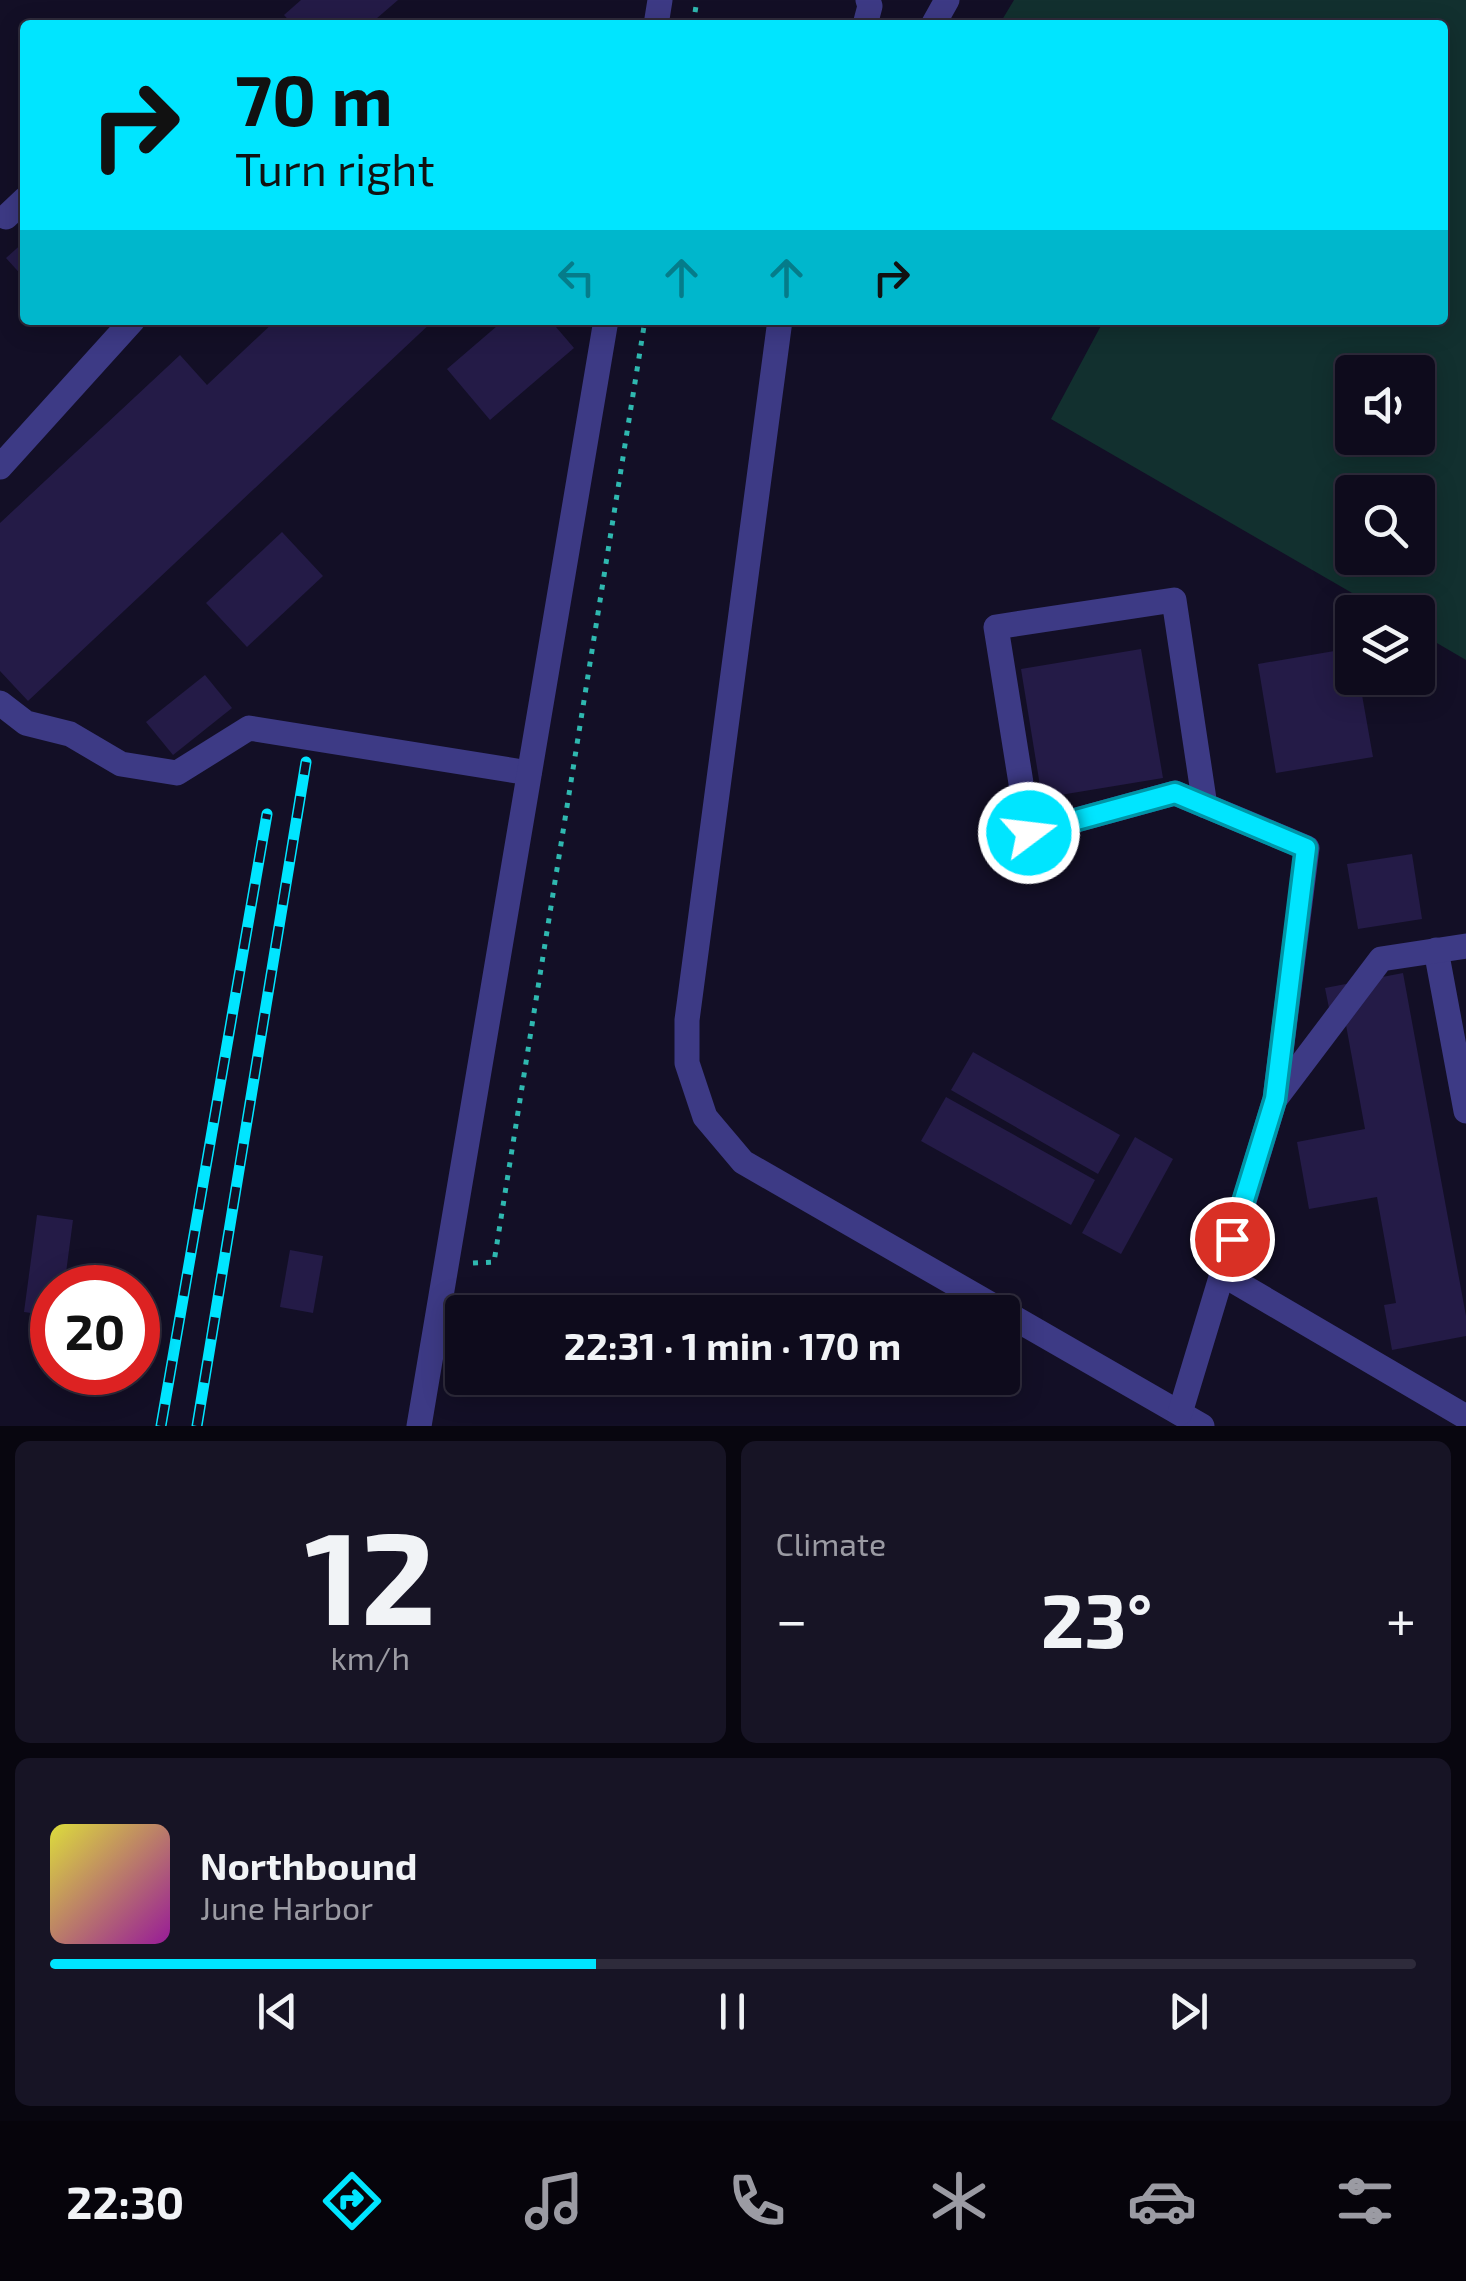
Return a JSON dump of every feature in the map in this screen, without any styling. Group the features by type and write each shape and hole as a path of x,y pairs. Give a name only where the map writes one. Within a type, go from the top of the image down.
{"street":[{"path":"0,467 128,325"},
{"path":"419,1426 605,325"},
{"path":"779,325 687,1020 687,1063 705,1117 743,1162 1191,1420 1222,1274 1275,1099 1306,848 1205,806 1175,793 1029,833 996,628 1174,600 1205,806"},
{"path":"0,703 26,722 70,734 121,764 177,774 250,728 529,773"},
{"path":"1275,1099 1381,959 1466,946"},
{"path":"1436,950 1466,1111"},
{"path":"1222,1274 1466,1416"}],"path":[{"path":"446,1264 494,1262 645,325"}],"green space":[{"path":"1014,0 1466,0 1466,660 1435,642 1435,595 1356,595 1051,419 1101,325 1448,325 1448,20 1002,20"}],"building":[{"path":"301,0 398,0 375,20 288,20 284,15"},
{"path":"20,245 20,273 6,258"},
{"path":"271,325 429,325 28,701 0,671 0,523 180,355 207,385"},
{"path":"498,325 554,325 574,348 490,420 447,369"},
{"path":"282,532 323,576 247,647 206,603"},
{"path":"1141,649 1163,778 1042,798 1021,669"},
{"path":"1335,651 1335,695 1362,695 1373,757 1276,773 1258,664"},
{"path":"205,675 232,708 173,755 146,722"},
{"path":"1412,854 1422,919 1358,929 1347,864"},
{"path":"1403,973 1466,1316 1466,1336 1392,1350 1384,1305 1396,1303 1377,1197 1309,1209 1297,1142 1365,1129 1346,1025 1333,1028 1325,988"},
{"path":"973,1052 1120,1135 1098,1174 951,1090"},
{"path":"946,1097 1095,1180 1071,1225 921,1141"},
{"path":"1135,1137 1173,1159 1121,1254 1082,1233"},
{"path":"37,1215 73,1220 67,1265 30,1265"},
{"path":"290,1250 323,1256 313,1313 280,1307"},
{"path":"30,1267 30,1313 24,1312"}],"railway":[{"path":"197,1426 306,762"},
{"path":"161,1426 267,814"}],"route":[{"path":"1029,833 1175,793 1306,848 1275,1099 1232,1239"}]}
